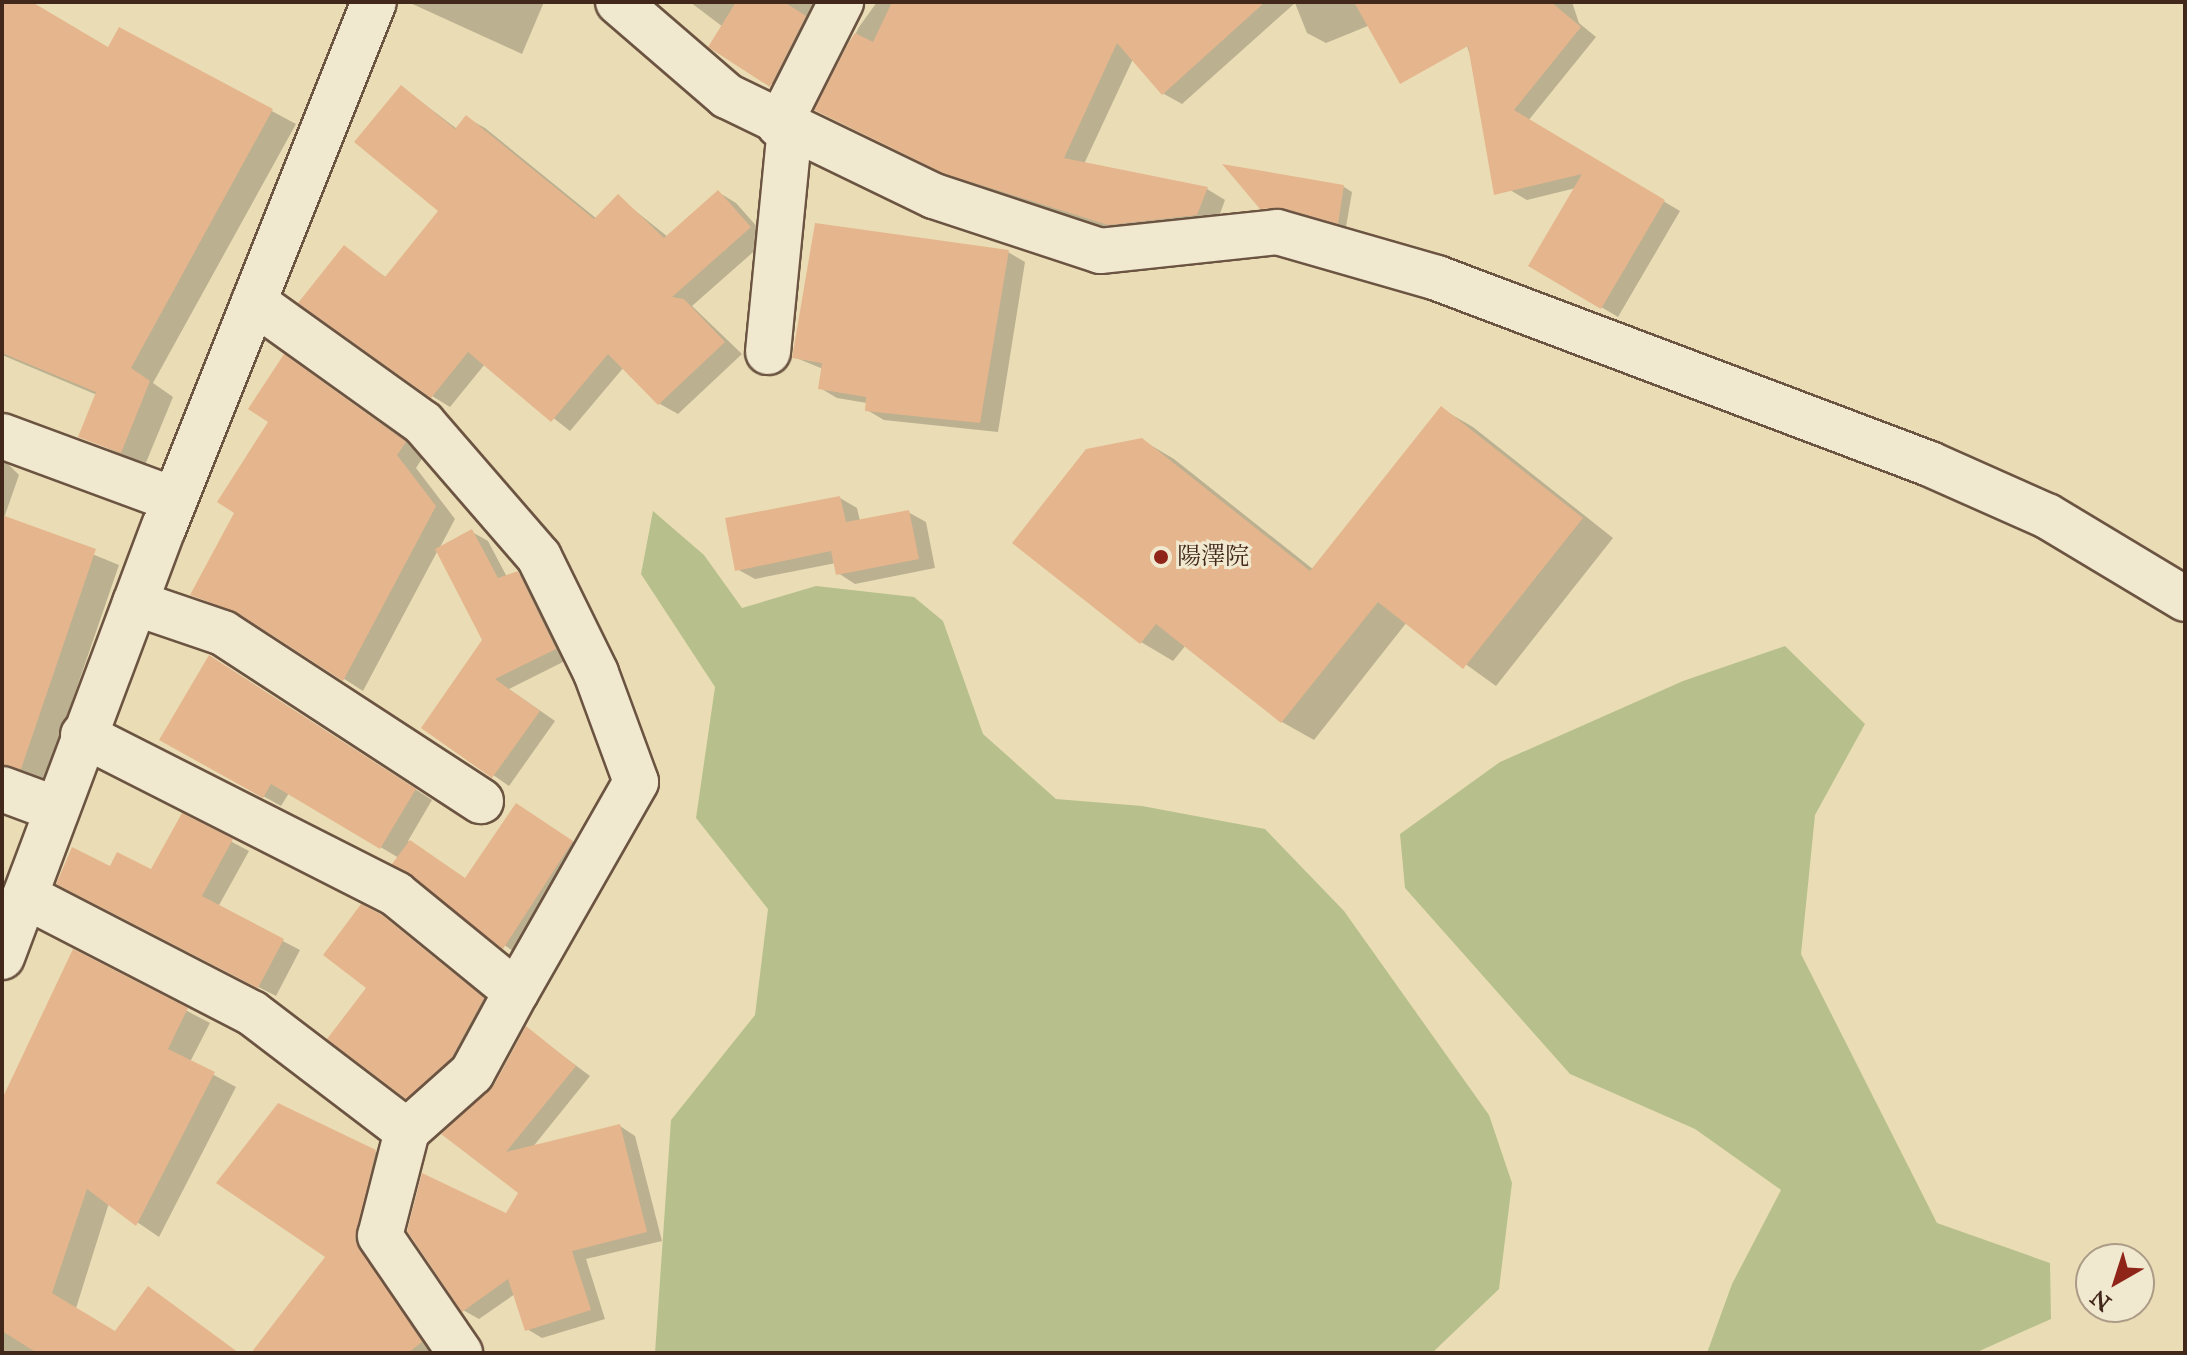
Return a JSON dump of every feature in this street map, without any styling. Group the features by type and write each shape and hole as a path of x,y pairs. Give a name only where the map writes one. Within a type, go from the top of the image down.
{"street":[{"path":"2,957 83,735 374,2"},
{"path":"618,2 727,96 784,127 934,196 1100,251 1277,232 1437,278 1930,464 2047,516 2185,599"},
{"path":"768,352 784,127 841,2"},
{"path":"254,302 423,423 539,557 596,673 636,782 472,1073 407,1131 380,1236 460,1353"},
{"path":"2,436 175,500"},
{"path":"135,603 223,633 481,801"},
{"path":"83,735 396,894 516,992"},
{"path":"2,789 56,809"},
{"path":"25,896 252,1013 407,1131"}],"green space":[{"path":"653,511 704,555 742,608 816,586 914,597 943,621 983,734 1056,799 1142,806 1265,829 1344,911 1489,1115 1512,1183 1499,1289 1432,1353 655,1353 671,1120 755,1015 768,909 696,818 715,687 641,574"},
{"path":"1785,646 1865,724 1815,815 1801,954 1937,1223 2050,1263 2051,1319 1975,1353 1707,1353 1732,1284 1781,1190 1695,1129 1570,1074 1405,888 1400,834 1500,762 1683,681"}],"building":[{"path":"2,2 32,2 108,47 119,27 273,109 131,368 150,381 121,453 78,437 96,392 2,353"},
{"path":"736,2 784,2 806,16 770,87 708,47"},
{"path":"892,2 1265,2 1162,95 1117,43 1064,158 1208,187 1197,215 1108,225 943,173 814,110 855,33 873,42"},
{"path":"1354,2 1551,2 1581,27 1514,110 1665,200 1601,309 1528,266 1582,174 1494,195 1468,46 1400,84"},
{"path":"401,85 455,129 466,115 594,219 618,194 664,238 718,190 751,227 672,297 684,299 725,342 658,405 608,354 551,422 468,352 431,398 298,303 344,245 385,277 438,211 354,142"},
{"path":"1222,164 1344,185 1338,224 1283,208 1260,209"},
{"path":"815,223 1009,250 980,423 865,411 866,397 818,389 822,363 792,358"},
{"path":"284,354 406,442 397,455 436,506 343,681 236,612 190,595 234,513 217,502 268,422 248,409"},
{"name":"陽澤院","path":"1441,406 1583,518 1463,669 1378,602 1281,723 1156,624 1140,644 1012,543 1086,449 1142,438 1310,571"},
{"path":"840,496 846,522 909,510 919,559 836,575 831,551 735,571 725,518"},
{"path":"2,515 96,549 21,769 2,765"},
{"path":"472,529 498,578 518,571 556,649 495,679 540,711 492,778 421,728 482,640 435,549"},
{"path":"209,655 416,789 380,849 271,784 263,798 159,740"},
{"path":"516,803 573,841 503,949 392,864 410,840 465,878"},
{"path":"182,813 233,839 202,896 284,939 258,988 56,884 72,847 110,866 117,852 151,869"},
{"path":"361,904 382,915 484,998 452,1057 406,1099 327,1039 366,988 323,955"},
{"path":"73,949 188,1008 168,1049 215,1072 136,1226 87,1189 52,1293 115,1331 148,1286 239,1353 37,1353 2,1331 2,1099"},
{"path":"526,1026 576,1066 506,1152 620,1124 647,1232 572,1251 591,1310 525,1331 508,1279 462,1312 407,1231 422,1173 506,1213 518,1193 441,1134 494,1085"},
{"path":"278,1103 376,1150 355,1240 422,1342 408,1353 251,1353 325,1257 216,1183"}],"place":[{"name":"陽澤院","path":"1161,557"}]}
